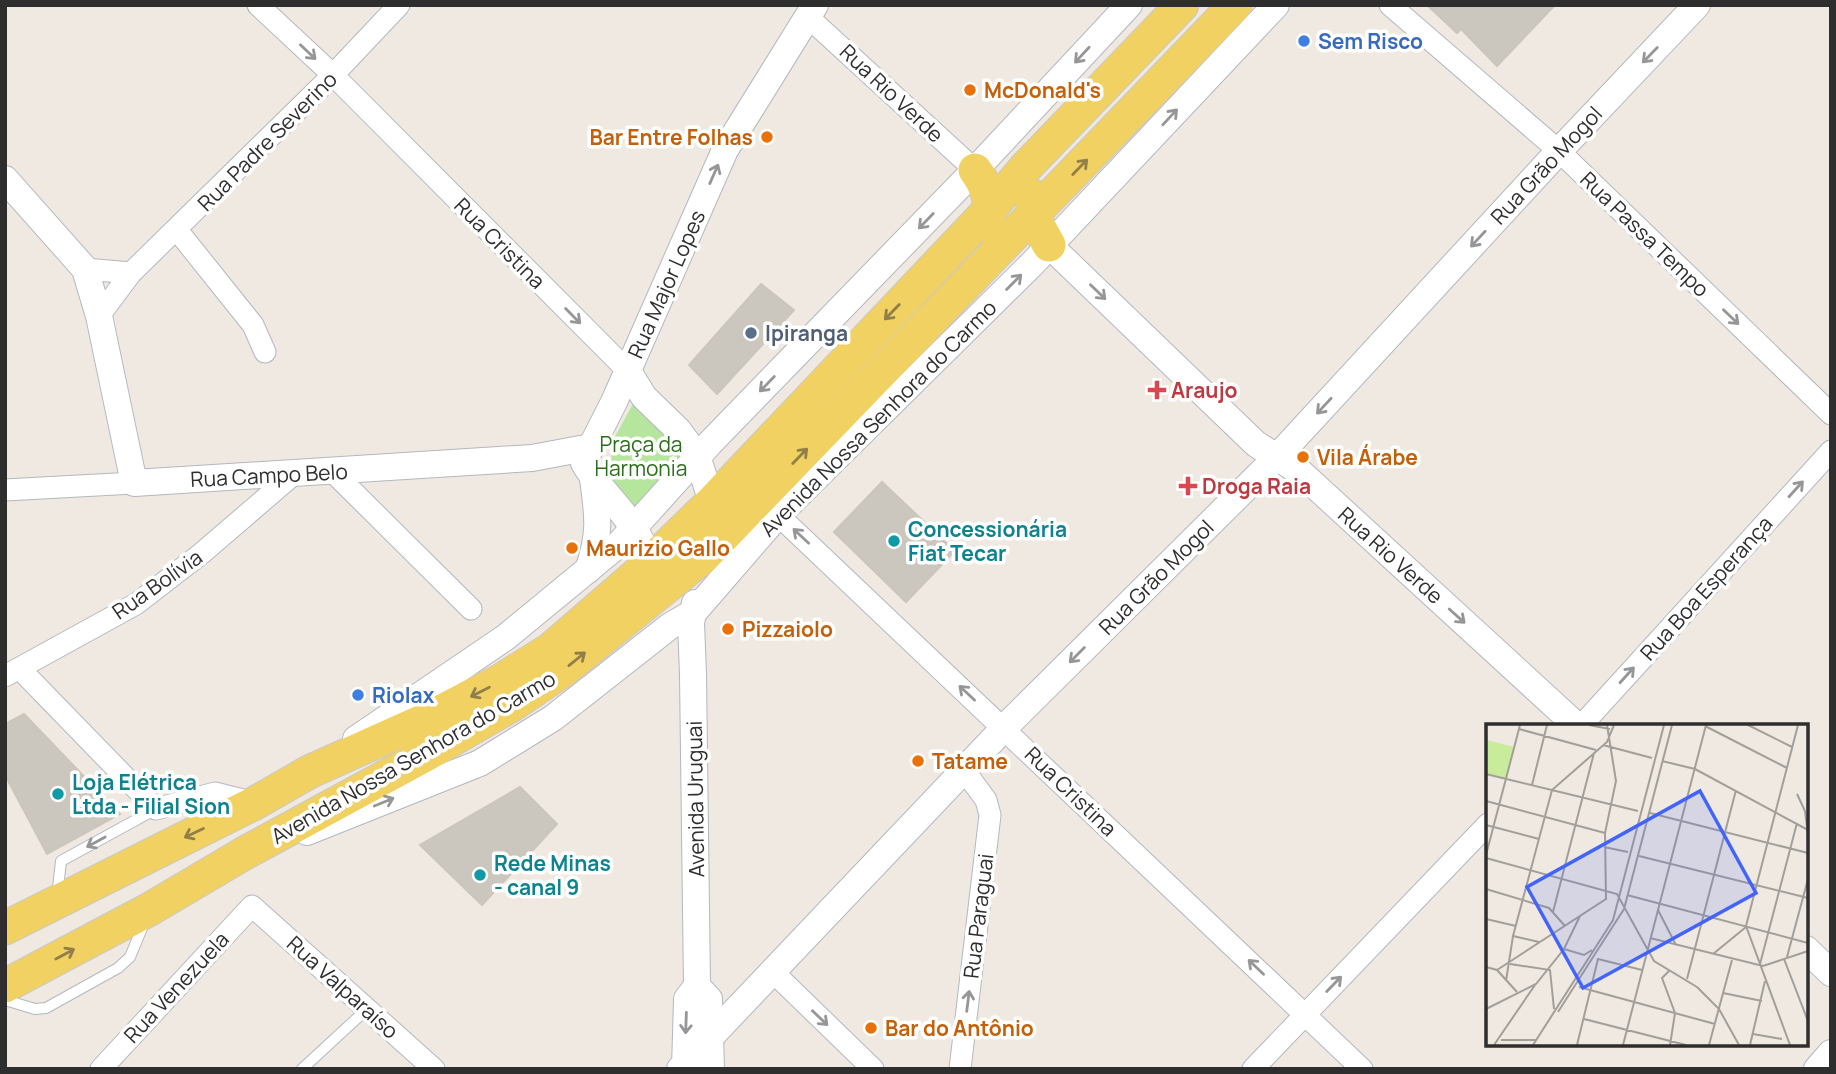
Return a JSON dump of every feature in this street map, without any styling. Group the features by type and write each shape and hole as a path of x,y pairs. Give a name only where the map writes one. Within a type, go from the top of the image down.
{"main road":[{"name":"Avenida Nossa Senhora do Carmo","path":"5,986 150,909 243,854 429,753 512,705 565,669 659,573 712,502 1182,5"},
{"name":"Avenida Nossa Senhora do Carmo","path":"5,928 255,803 309,772 428,719 498,682 551,649 659,573 702,558 1235,5"},
{"path":"1049,245 1033,216 1032,199 1041,176 1076,139 1095,97"},
{"path":"922,330 940,293 982,240 988,227 990,209 984,181 975,170"}],"street":[{"name":"Rua Cristina","path":"258,5 333,75 628,371 644,397 678,430 697,456 712,502"},
{"name":"Rua Padre Severino","path":"99,316 131,273 333,75 399,5"},
{"name":"Avenida Nossa Senhora do Carmo","path":"309,772 506,636 619,544 697,456 975,170 1129,5"},
{"name":"Avenida Nossa Senhora do Carmo","path":"243,854 321,828 480,764 553,718 670,626 694,612 778,515 1049,245 1276,5"},
{"name":"Rua Passa Tempo","path":"1390,5 1559,151 1831,414"},
{"name":"Rua Grão Mogol","path":"683,1067 771,970 1004,728 1278,456 1697,5"},
{"name":"Rua Rio Verde","path":"812,11 975,170"},
{"name":"Rua Major Lopes","path":"589,463 725,150 812,11"},
{"path":"5,178 85,269 99,316 134,483"},
{"path":"177,230 253,325 265,352"},
{"name":"Rua Rio Verde","path":"1049,245 1256,444 1300,472 1577,724"},
{"path":"85,269 131,273"},
{"path":"614,401 630,394 644,397"},
{"name":"Rua Boa Esperança","path":"1581,724 1831,451"},
{"name":"Rua Campo Belo","path":"5,491 532,458 589,463"},
{"path":"589,463 634,527 659,573 694,612"},
{"path":"588,570 597,546 598,521 589,463"},
{"path":"333,472 471,609"},
{"name":"Rua Bolívia","path":"13,673 136,604 202,553 295,473"},
{"name":"Avenida Uruguai","path":"711,1069 711,1037 703,993 691,623 712,502"},
{"name":"Rua Cristina","path":"778,515 1362,1069"},
{"path":"655,638 672,639 679,646 693,674"},
{"path":"13,673 156,809 215,793 255,803"},
{"name":"Rua Paraguai","path":"960,1069 989,815 986,800 964,770"},
{"path":"1253,1069 1486,826"},
{"name":"Rua Valparaíso","path":"252,906 433,1069"},
{"name":"Rua Venezuela","path":"101,1069 252,906"},
{"path":"1808,951 1831,973"},
{"path":"771,970 873,1069"},
{"path":"703,993 725,1001 753,990"},
{"name":"Avenida Uruguai","path":"683,1067 687,999 703,993"},
{"path":"1817,1069 1831,1054"}],"lane":[{"path":"57,900 61,861 156,809"},
{"path":"5,1000 35,1009 46,1008 118,968 130,957 150,909"},
{"path":"302,1069 368,1010"}],"green space":[{"name":"Praça da Harmonia","path":"634,402 682,455 628,514 613,491 611,444"}],"building":[{"path":"1427,5 1555,5 1497,66 1461,29 1457,33"},
{"path":"761,284 794,310 717,394 689,365"},
{"name":"Concessionária Fiat Tecar","path":"882,482 955,551 906,602 834,532"},
{"name":"Loja Elétrica Ltda - Filial Sion","path":"24,714 120,814 47,854 5,775 5,724"},
{"name":"Rede Minas - canal 9","path":"520,787 557,824 482,905 420,845"}],"place":[{"name":"Sem Risco","path":"1304,41"},
{"name":"McDonald's","path":"970,90"},
{"name":"Bar Entre Folhas","path":"767,137"},
{"name":"Ipiranga","path":"751,333"},
{"name":"Araujo","path":"1157,390"},
{"name":"Vila Árabe","path":"1303,457"},
{"name":"Droga Raia","path":"1188,486"},
{"name":"Concessionária Fiat Tecar","path":"894,541"},
{"name":"Maurizio Gallo","path":"572,548"},
{"name":"Pizzaiolo","path":"728,629"},
{"name":"Riolax","path":"358,695"},
{"name":"Tatame","path":"918,761"},
{"name":"Loja Elétrica Ltda - Filial Sion","path":"58,794"},
{"name":"Rede Minas - canal 9","path":"480,875"},
{"name":"Bar do Antônio","path":"871,1028"}]}
